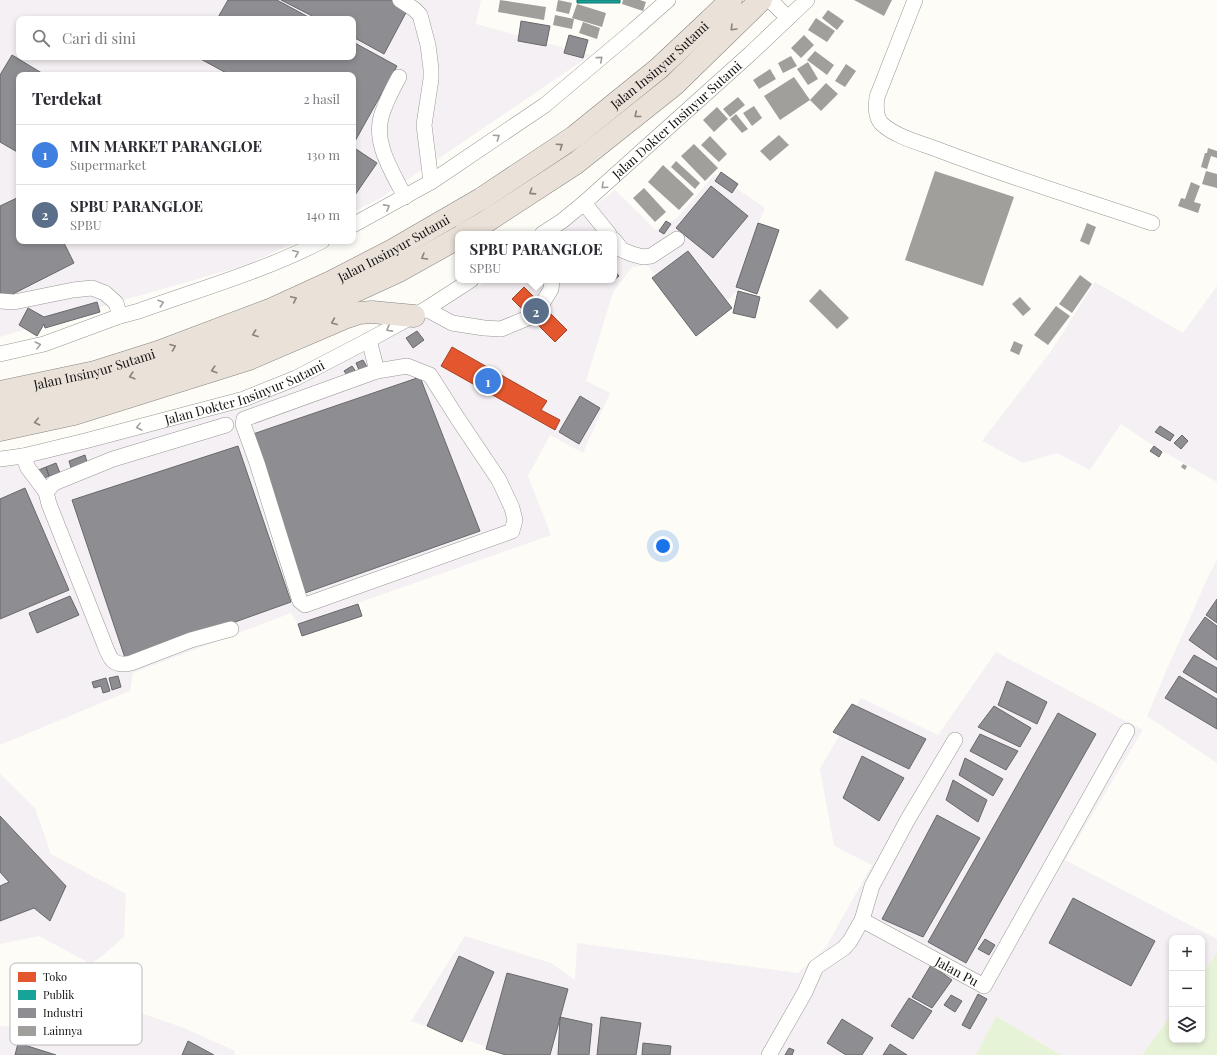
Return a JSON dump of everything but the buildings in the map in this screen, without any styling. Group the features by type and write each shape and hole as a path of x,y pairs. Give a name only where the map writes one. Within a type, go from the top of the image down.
{"highway":[{"name":"Jalan Insinyur Sutami","path":"0,392 95,372 158,352 272,309 331,282 393,250 481,199 574,137 658,70 705,26 730,0"},
{"name":"Jalan Insinyur Sutami","path":"469,231 576,163 668,90 761,0"},
{"name":"Jalan Insinyur Sutami","path":"0,414 169,366 277,327 399,271 455,240"},
{"path":"0,430 74,414 249,359 347,317 372,312 420,312"}],"street":[{"path":"400,0 420,15 428,45 431,79 424,125 431,182"},
{"path":"356,223 431,182 545,105 668,0"},
{"path":"770,0 788,18"},
{"name":"Jalan Dokter Insinyur Sutami","path":"549,231 584,203 739,65 807,0"},
{"path":"914,0 877,97 876,110 880,121 898,134 967,161 1152,222"},
{"path":"398,77 382,113 379,130 386,162 405,197"},
{"path":"584,203 607,231"},
{"path":"617,244 622,250 632,254 651,256 677,239"},
{"path":"0,354 44,344 120,316 139,311 257,269 316,244"},
{"name":"Jalan Dokter Insinyur Sutami","path":"0,459 22,456 85,441 244,399 296,378 369,340 420,312 466,283"},
{"path":"542,304 551,290 552,283"},
{"path":"0,301 14,302 73,290 92,288 105,293 116,303 120,316"},
{"path":"420,312 452,323 501,329 530,317"},
{"path":"369,340 376,370"},
{"path":"407,366 430,375 499,480 512,508 514,520 512,531 305,605 300,601 257,463 243,424 244,419 376,370 407,366"},
{"path":"46,492 54,483 113,459 226,425"},
{"path":"22,456 28,468 46,492 49,504 102,638 111,659 117,664 123,665 131,663 191,640 231,629"},
{"name":"Jalan Pu","path":"862,920 984,986 1127,731"},
{"path":"769,1055 805,992 816,967 844,948 862,920 872,886 908,819 955,740"}],"shaded area":[{"path":"0,0 481,0 476,24 591,55 379,199 356,210 356,72 16,72 16,244 290,244 250,264 0,337"},
{"path":"715,174 765,208 752,239 738,291 698,325 647,265 632,267 613,292 586,381 610,393 583,453 550,435 528,476 551,535 298,624 291,613 133,673 130,691 0,745 0,465 300,384 484,283 617,283 617,231 560,231 615,190 656,230 677,218"},
{"path":"1095,282 1183,333 1217,286 1217,482 1157,448 1121,424 1090,470 1057,453 1023,463 982,441 1051,351"},
{"path":"1217,560 1217,763 1147,716"},
{"path":"996,652 1143,730 1065,860 1217,939 1217,953 1205,970 1205,935 1169,935 1169,1018 1142,1055 1061,1055 996,1016 976,1055 511,1055 411,1021 465,936 551,963 575,980 577,943 798,973 826,947 872,865 834,846 820,769 861,698 938,735"},
{"path":"0,774 35,808 51,854 126,894 124,937 92,963 89,963 39,936 0,944"},
{"path":"142,1013 184,1028 235,1051 234,1055 0,1055 0,1026 10,1026 10,1045 142,1045"}],"green space":[{"path":"1217,953 1217,1055 1142,1055 1169,1018 1169,1043 1205,1043 1205,970"},
{"path":"996,1016 1061,1055 976,1055"}],"place":[{"name":"SPBU PARANGLOE","path":"536,311"},
{"name":"MIN MARKET PARANGLOE","path":"488,381"}]}
